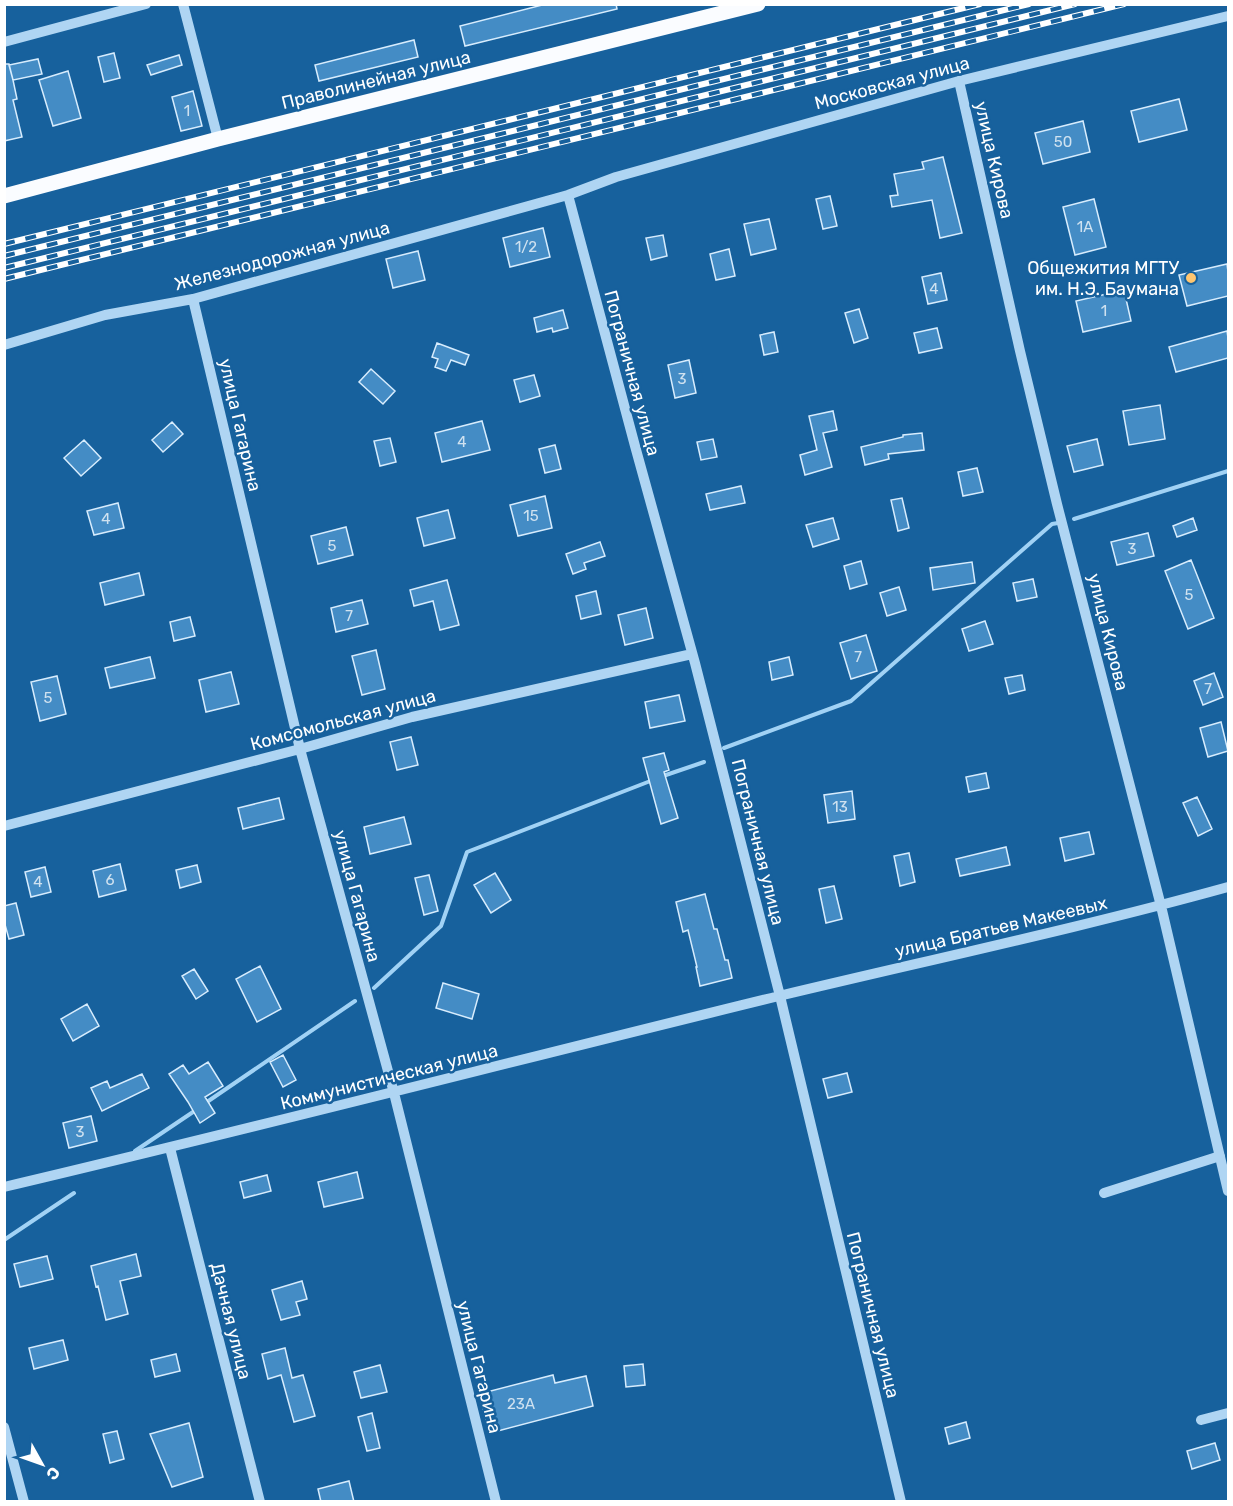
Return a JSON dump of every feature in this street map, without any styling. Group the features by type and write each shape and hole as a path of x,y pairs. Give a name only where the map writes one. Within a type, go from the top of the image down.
{"main road":[{"name":"Праволинейная улица","path":"4,196 218,139 758,4"}],"street":[{"path":"4,42 146,4"},
{"path":"183,4 218,139"},
{"name":"Московская улица","path":"568,195 616,177 959,81 1228,16"},
{"name":"улица Кирова","path":"959,81 1020,351 1161,906 1228,1191"},
{"name":"Железнодорожная улица","path":"4,345 105,315 193,299 568,195"},
{"name":"Пограничная улица","path":"568,195 692,654 780,996 901,1502"},
{"name":"улица Гагарина","path":"193,299 300,749 394,1093 495,1502"},
{"name":"Комсомольская улица","path":"4,826 300,749 412,717 692,654"},
{"name":"улица Братьев Макеевых","path":"780,996 1161,906 1228,887"},
{"name":"Коммунистическая улица","path":"4,1187 394,1093 780,996"},
{"name":"Дачная улица","path":"170,1148 260,1502"},
{"path":"1104,1193 1220,1156"},
{"path":"1201,1420 1228,1413"},
{"path":"4,1426 24,1502"}],"building":[{"path":"546,4 616,4 617,9 465,46 460,26"},
{"path":"414,40 418,57 319,81 315,65"},
{"path":"114,53 120,78 104,82 98,57"},
{"path":"179,55 182,65 151,75 147,65"},
{"path":"38,59 42,74 13,80 17,99 13,100 22,137 4,141 4,64"},
{"path":"68,71 81,118 53,126 39,80"},
{"path":"193,91 202,126 181,131 172,97"},
{"path":"1179,99 1187,130 1139,142 1131,111"},
{"path":"1083,121 1090,152 1043,164 1035,133"},
{"path":"943,157 962,233 940,238 932,200 892,207 890,196 898,195 894,174 924,169 922,162"},
{"path":"830,196 837,226 823,229 816,199"},
{"path":"1094,199 1106,247 1075,255 1063,207"},
{"path":"769,219 776,249 751,255 744,224"},
{"path":"543,228 550,257 510,267 503,238"},
{"path":"663,235 667,256 651,260 646,238"},
{"path":"729,249 735,276 716,280 710,254"},
{"path":"418,251 425,280 393,288 386,259"},
{"path":"1227,264 1228,296 1187,306 1179,275"},
{"path":"941,273 947,300 928,304 922,277"},
{"path":"1124,290 1131,321 1083,332 1076,301"},
{"path":"859,309 868,338 854,343 845,313"},
{"path":"563,310 568,328 553,332 552,328 537,332 534,318"},
{"path":"937,328 942,348 919,353 914,333"},
{"path":"1227,331 1228,358 1176,372 1169,347"},
{"path":"774,332 778,352 764,355 760,335"},
{"path":"437,343 469,355 465,365 451,360 446,371 435,367 438,359 432,357"},
{"path":"689,360 696,393 675,398 668,365"},
{"path":"371,369 395,391 383,404 359,382"},
{"path":"534,375 540,396 520,402 514,380"},
{"path":"1160,405 1165,439 1129,445 1123,411"},
{"path":"833,411 837,430 823,433 832,467 805,475 800,455 817,450 809,416"},
{"path":"482,421 490,450 442,462 435,433"},
{"path":"172,422 183,434 163,452 152,440"},
{"path":"922,433 924,450 888,454 889,459 865,465 861,447 903,437 903,435"},
{"path":"390,438 396,462 380,466 374,441"},
{"path":"713,439 717,457 701,460 697,442"},
{"path":"1097,439 1103,465 1074,472 1067,446"},
{"path":"84,440 101,458 81,476 64,458"},
{"path":"555,445 561,469 545,473 539,449"},
{"path":"977,468 983,492 963,496 958,472"},
{"path":"741,486 745,503 710,510 706,494"},
{"path":"545,496 552,528 518,536 510,505"},
{"path":"902,498 909,528 898,531 891,500"},
{"path":"118,503 124,528 94,535 87,511"},
{"path":"448,510 455,538 424,546 417,518"},
{"path":"833,518 839,539 813,547 806,525"},
{"path":"1193,518 1197,530 1177,537 1173,526"},
{"path":"346,527 353,555 318,564 311,536"},
{"path":"1148,533 1154,556 1117,565 1111,542"},
{"path":"600,542 605,556 584,563 586,569 573,574 566,554"},
{"path":"1191,560 1214,618 1188,629 1165,571"},
{"path":"861,561 867,584 850,589 844,566"},
{"path":"972,562 975,583 933,590 930,568"},
{"path":"139,573 144,595 105,605 100,583"},
{"path":"1033,579 1037,597 1017,601 1013,583"},
{"path":"447,580 459,625 440,630 433,601 414,606 410,590"},
{"path":"899,587 906,610 887,616 880,593"},
{"path":"596,591 601,614 581,619 576,596"},
{"path":"362,600 368,624 336,632 331,608"},
{"path":"646,608 653,638 625,645 618,615"},
{"path":"190,617 195,636 174,641 170,622"},
{"path":"985,621 993,644 969,651 962,629"},
{"path":"866,635 877,671 851,679 840,643"},
{"path":"376,650 385,689 362,695 352,656"},
{"path":"150,657 155,678 110,688 105,668"},
{"path":"789,657 793,675 772,680 769,662"},
{"path":"231,672 239,704 206,712 199,680"},
{"path":"1214,673 1223,697 1203,705 1194,681"},
{"path":"1022,675 1025,690 1009,694 1005,678"},
{"path":"57,676 66,714 40,721 31,682"},
{"path":"679,695 685,721 650,728 645,702"},
{"path":"1221,722 1228,751 1208,757 1200,728"},
{"path":"411,737 418,765 397,770 390,742"},
{"path":"664,753 669,770 664,772 678,818 661,824 643,758"},
{"path":"986,773 989,788 969,792 966,777"},
{"path":"852,791 855,819 828,823 824,795"},
{"path":"1197,797 1212,829 1198,836 1183,803"},
{"path":"279,798 284,819 243,829 238,808"},
{"path":"404,817 411,844 370,854 364,827"},
{"path":"1089,832 1094,854 1065,861 1060,838"},
{"path":"1006,847 1010,865 960,876 956,859"},
{"path":"909,853 915,882 900,886 894,856"},
{"path":"120,864 126,890 99,897 93,871"},
{"path":"197,865 201,882 180,888 176,870"},
{"path":"45,867 51,892 31,897 25,872"},
{"path":"495,873 511,900 491,913 474,885"},
{"path":"429,875 438,911 424,915 415,878"},
{"path":"834,886 842,919 826,923 819,889"},
{"path":"705,894 714,929 717,929 732,978 700,986 688,930 683,932 676,902"},
{"path":"16,903 24,935 9,939 4,921 4,906"},
{"path":"260,966 281,1009 257,1022 236,979"},
{"path":"194,969 208,991 196,999 182,976"},
{"path":"443,983 479,994 472,1019 436,1008"},
{"path":"87,1004 99,1026 73,1041 61,1019"},
{"path":"283,1055 296,1080 283,1087 270,1062"},
{"path":"208,1062 223,1086 205,1097 215,1113 200,1123 169,1074 183,1065 189,1074"},
{"path":"847,1073 852,1092 828,1098 823,1079"},
{"path":"142,1074 149,1088 102,1111 91,1088 107,1081 110,1088"},
{"path":"91,1116 97,1141 69,1148 63,1123"},
{"path":"357,1172 363,1198 324,1207 318,1182"},
{"path":"267,1175 271,1191 244,1198 240,1182"},
{"path":"136,1254 141,1276 120,1281 128,1314 106,1320 91,1266"},
{"path":"47,1256 53,1279 20,1287 14,1264"},
{"path":"302,1281 307,1299 296,1302 300,1315 281,1320 272,1290"},
{"path":"63,1340 68,1360 34,1369 29,1348"},
{"path":"285,1348 292,1378 303,1375 315,1416 294,1422 281,1375 268,1379 262,1354"},
{"path":"176,1354 180,1371 155,1377 151,1360"},
{"path":"643,1364 645,1385 626,1387 624,1366"},
{"path":"380,1365 387,1392 361,1398 354,1372"},
{"path":"553,1375 555,1383 586,1376 593,1406 490,1433 479,1394"},
{"path":"372,1413 380,1448 367,1451 358,1417"},
{"path":"966,1422 970,1438 949,1444 945,1428"},
{"path":"189,1423 203,1477 172,1487 150,1434"},
{"path":"117,1431 124,1459 110,1463 103,1434"},
{"path":"1215,1443 1220,1460 1192,1469 1187,1451"},
{"path":"349,1481 354,1502 321,1502 318,1489"}],"waterway":[{"path":"1074,519 1228,471"},
{"path":"724,748 851,701 1052,524 1058,523"},
{"path":"663,776 704,762"},
{"path":"374,988 441,926 467,852 653,780"},
{"path":"204,1104 355,1001"},
{"path":"135,1151 196,1110"},
{"path":"4,1240 74,1193"}],"railway":[{"path":"4,244 980,4"},
{"path":"4,256 1029,4"},
{"path":"4,268 1075,4"},
{"path":"4,279 1124,4"}],"place":[{"name":"Общежития МГТУ им. Н.Э. Баумана","path":"1191,278"}]}
